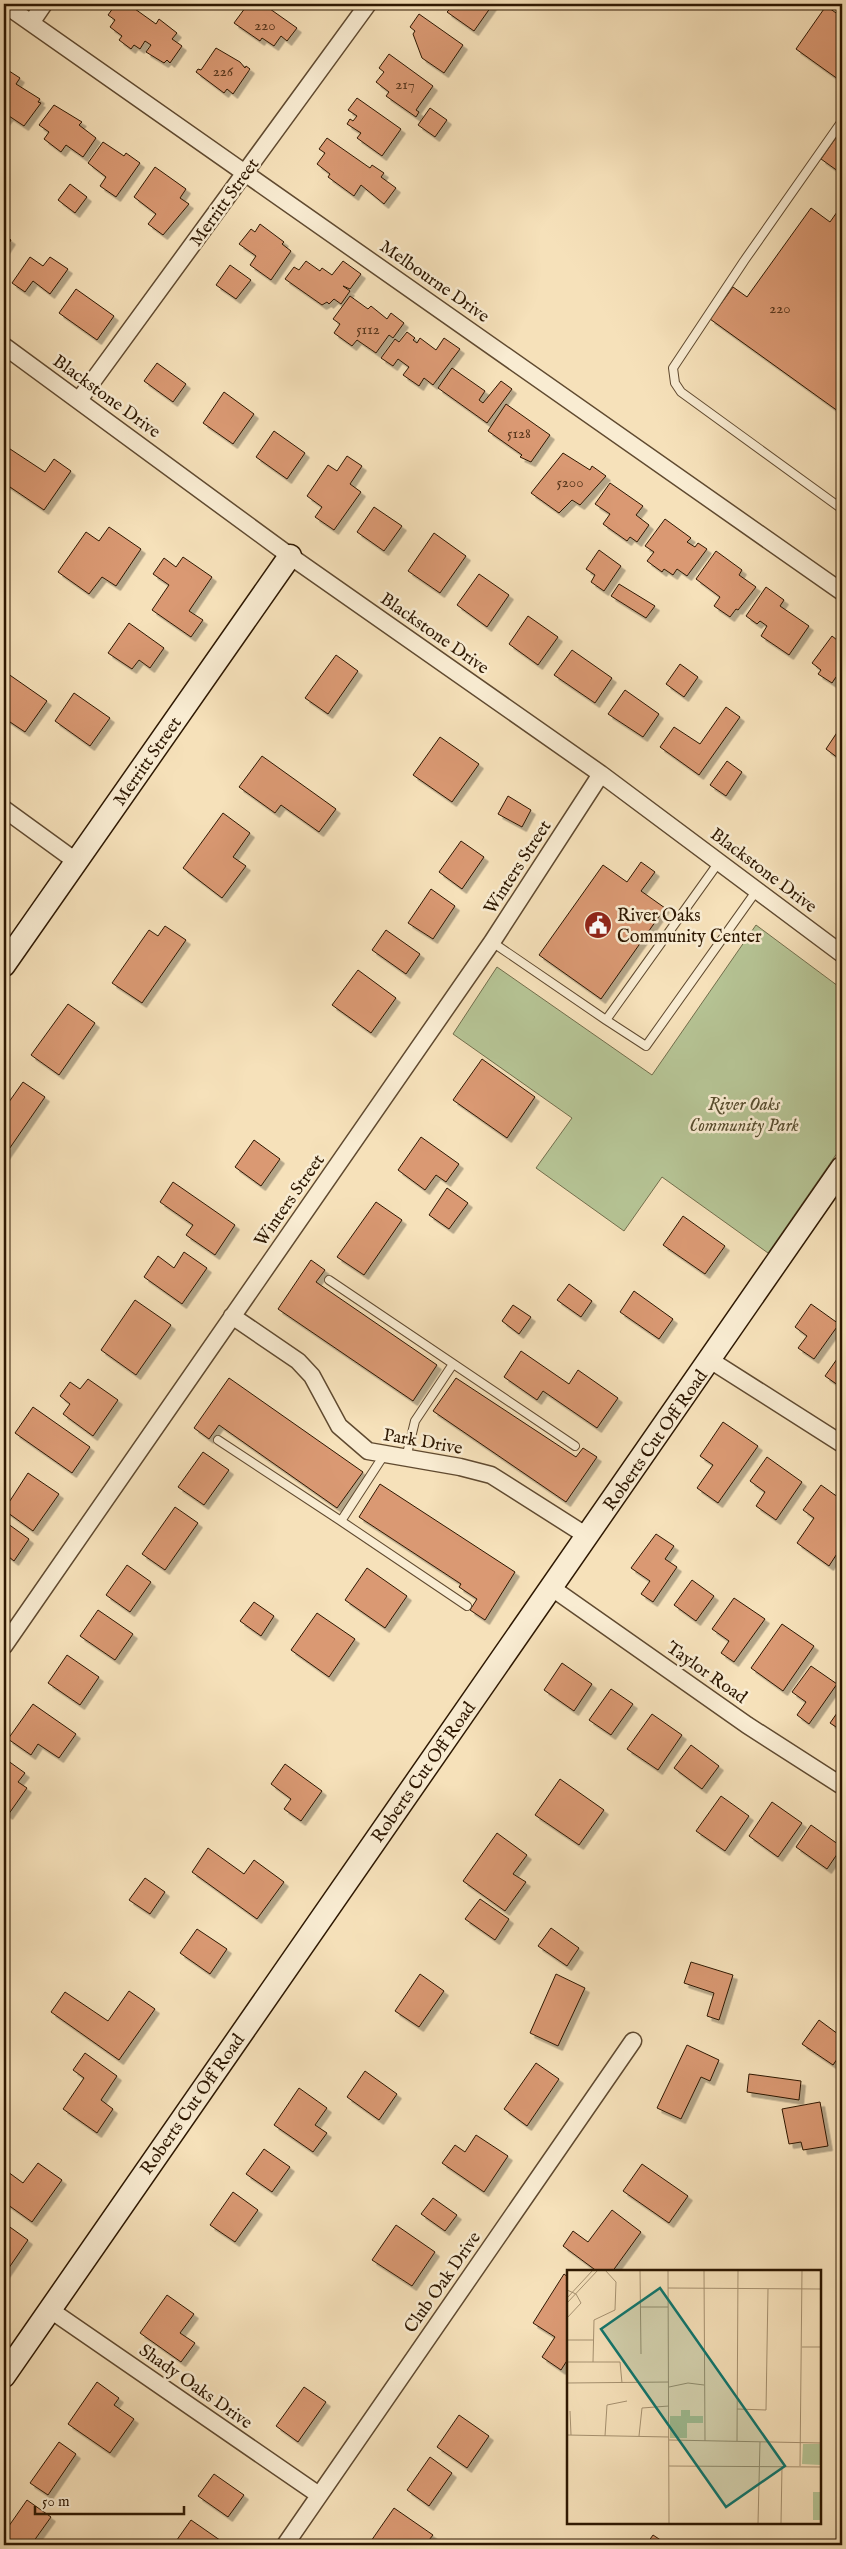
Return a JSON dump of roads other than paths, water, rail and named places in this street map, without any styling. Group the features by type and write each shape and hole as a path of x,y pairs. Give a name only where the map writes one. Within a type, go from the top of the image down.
{"street":[{"name":"Melbourne Drive","path":"4,4 842,592"},
{"path":"31,23 44,4"},
{"name":"Merritt Street","path":"79,400 368,4"},
{"name":"Blackstone Drive","path":"4,346 290,556 601,774 842,954"},
{"name":"Merritt Street","path":"4,965 290,556"},
{"name":"Winters Street","path":"4,1646 492,942 601,774"},
{"path":"4,809 77,862"},
{"name":"Roberts Cut Off Road","path":"4,2376 842,1168"},
{"name":"Park Drive","path":"232,1316 298,1361 312,1376 339,1426 368,1451 460,1467 491,1475 587,1536"},
{"path":"710,1360 842,1444"},
{"name":"Taylor Road","path":"552,1588 747,1725 842,1786"},
{"name":"Club Oak Drive","path":"284,2545 633,2041"},
{"name":"Shady Oaks Drive","path":"50,2309 319,2496"}],"lane":[{"path":"842,121 744,261 674,368 674,383 681,392 842,509"},
{"path":"606,1020 719,862"},
{"path":"492,942 646,1046 756,890"},
{"path":"329,1280 575,1446"},
{"path":"406,1458 415,1421 453,1364"},
{"path":"218,1440 467,1606"},
{"path":"341,1522 384,1455"}],"place":[{"name":"River Oaks Community Center","path":"598,925"}],"park label":[{"name":"River Oaks Community Park","path":"744,1114"}]}
